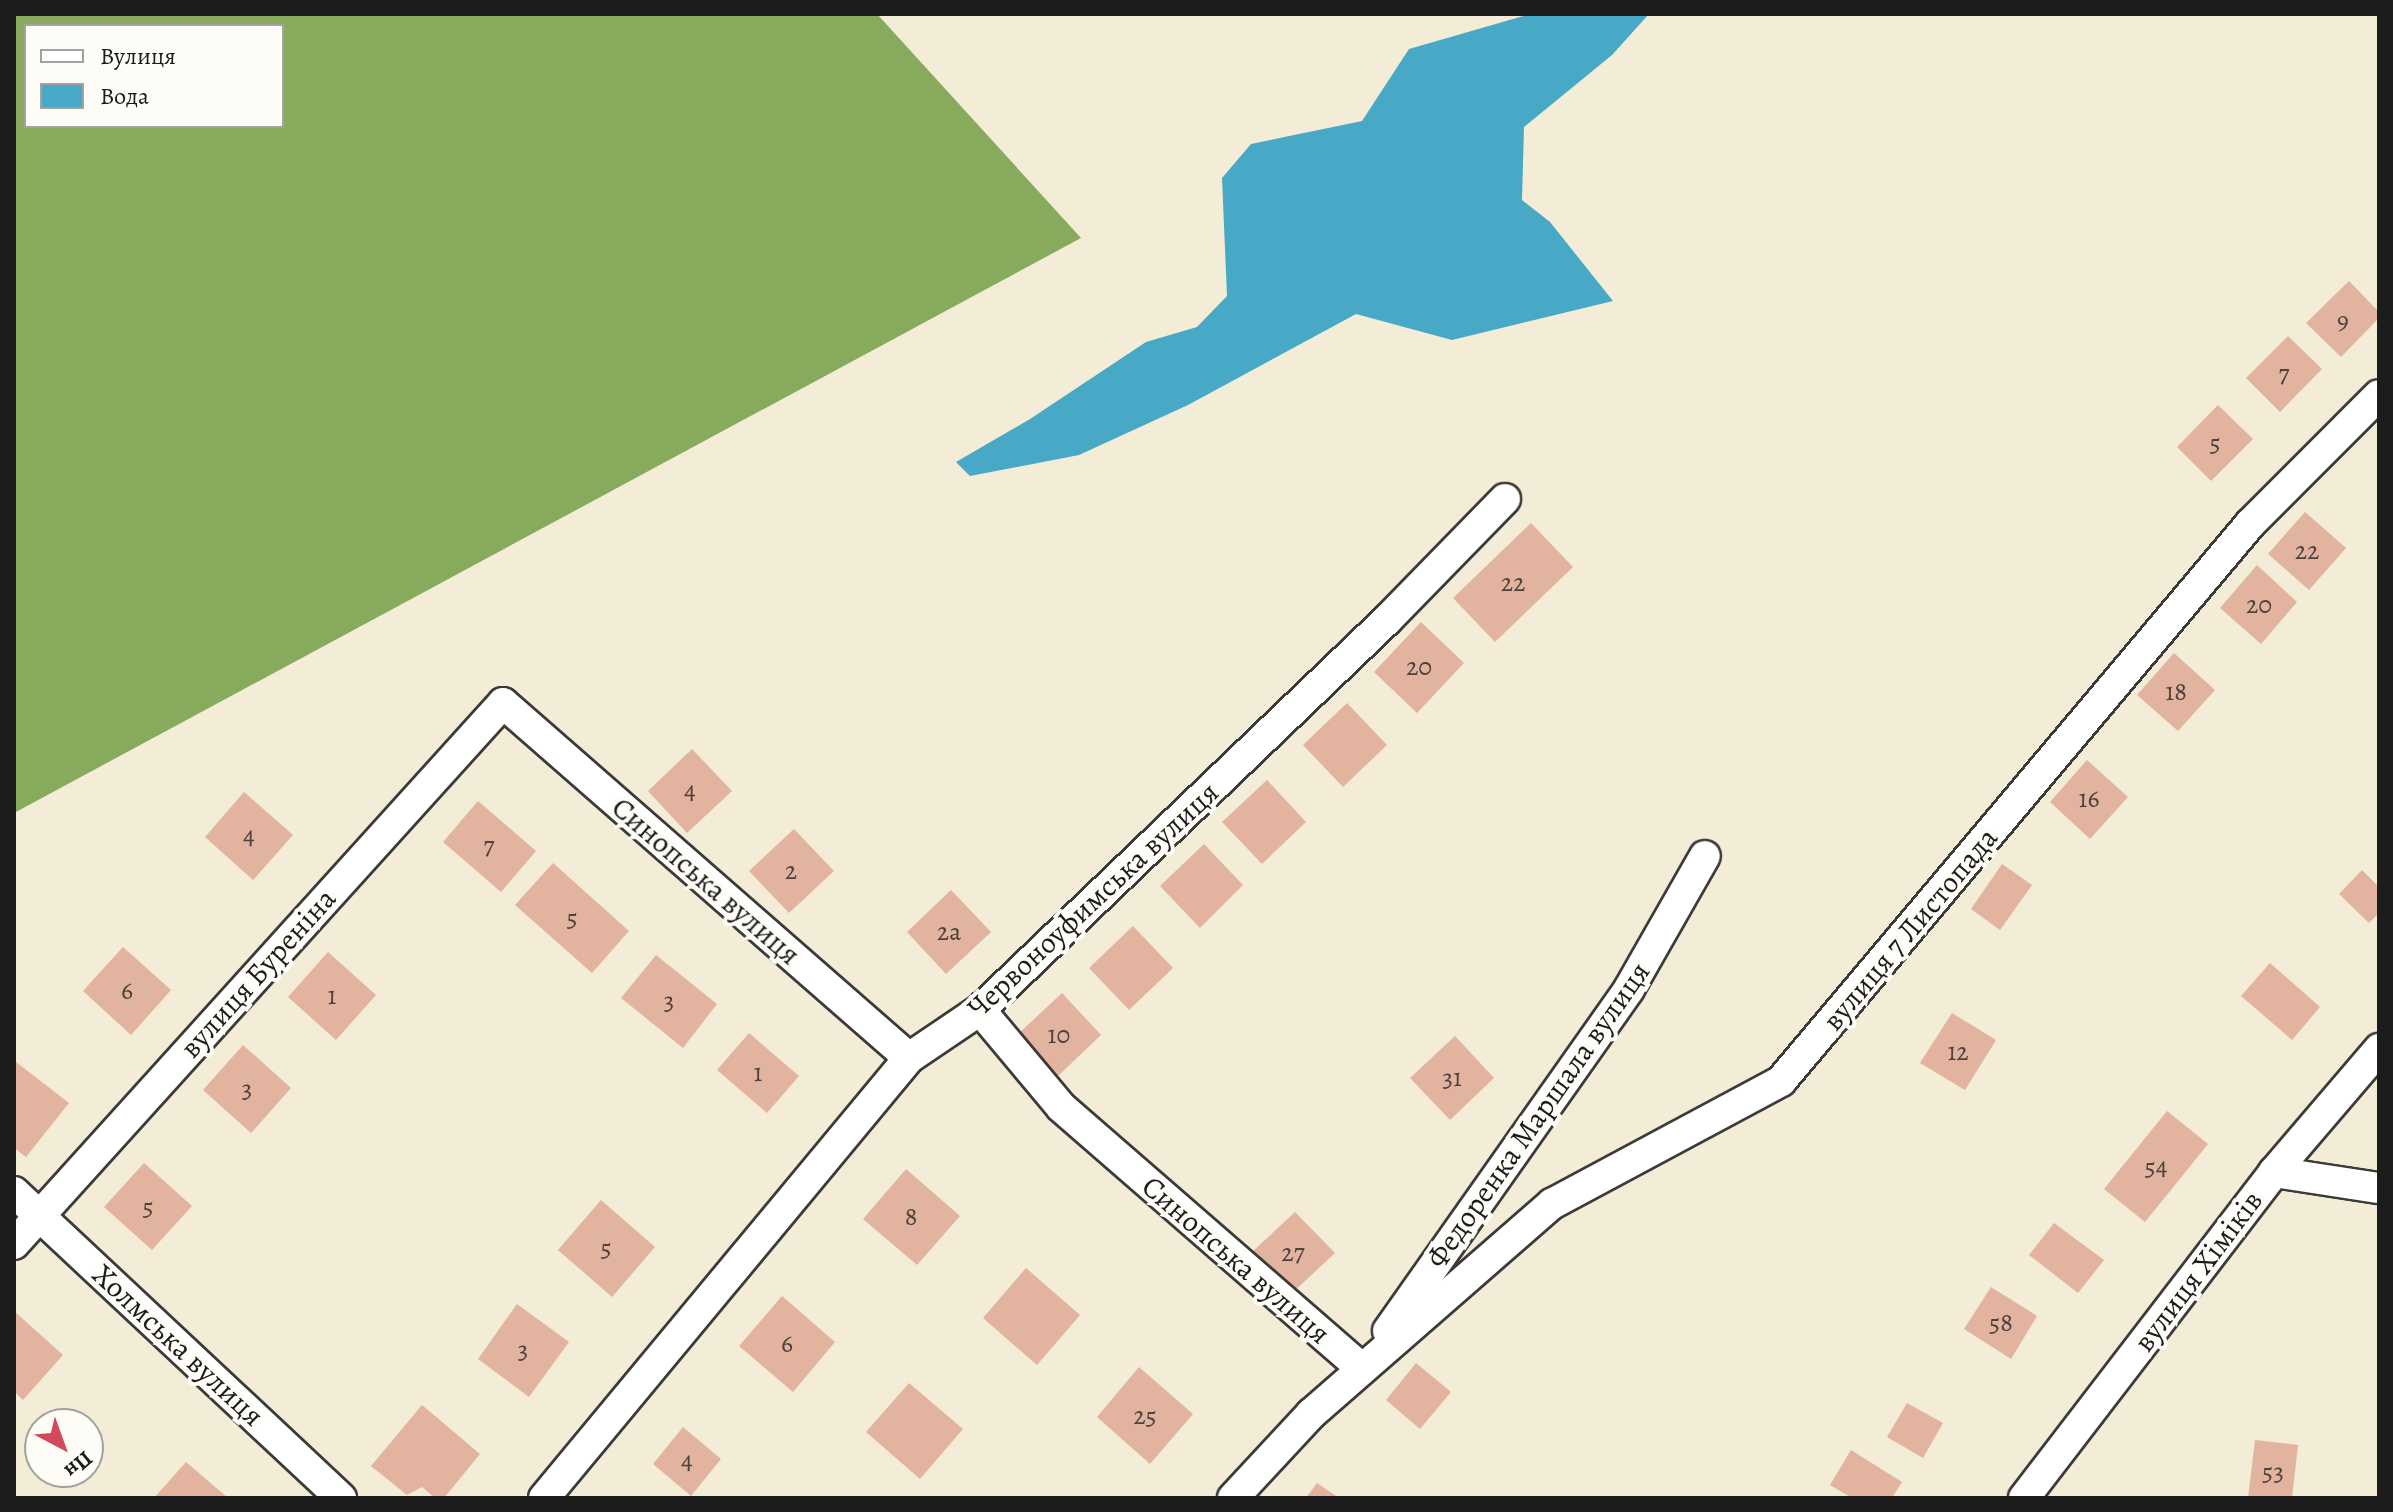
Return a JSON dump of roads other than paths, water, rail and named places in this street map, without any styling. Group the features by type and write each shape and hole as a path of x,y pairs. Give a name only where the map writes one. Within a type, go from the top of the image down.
{"street":[{"name":"вулиця 7 Листопада","path":"1362,1369 1552,1204 1781,1081 2250,524 2379,395"},
{"name":"Червоноуфимська вулиця","path":"544,1498 909,1058 980,1010 1387,620 1505,499"},
{"name":"Синопська вулиця","path":"503,703 909,1058"},
{"name":"вулиця Буреніна","path":"14,1244 503,703"},
{"name":"Федоренка Маршала вулиця","path":"1362,1369 1629,989 1705,856"},
{"name":"Синопська вулиця","path":"980,1010 1061,1107 1362,1369"},
{"name":"вулиця Хіміків","path":"2024,1498 2274,1172 2379,1049"},
{"path":"2274,1172 2379,1188"},
{"name":"Холмська вулиця","path":"14,1192 341,1498"},
{"path":"1233,1498 1311,1414 1362,1369"}],"water":[{"path":"1530,14 1649,14 1612,55 1524,127 1522,200 1550,222 1613,301 1452,340 1356,314 1188,405 1079,455 970,476 956,462 1030,419 1146,342 1197,327 1227,296 1222,178 1251,144 1362,121 1409,49"}]}
